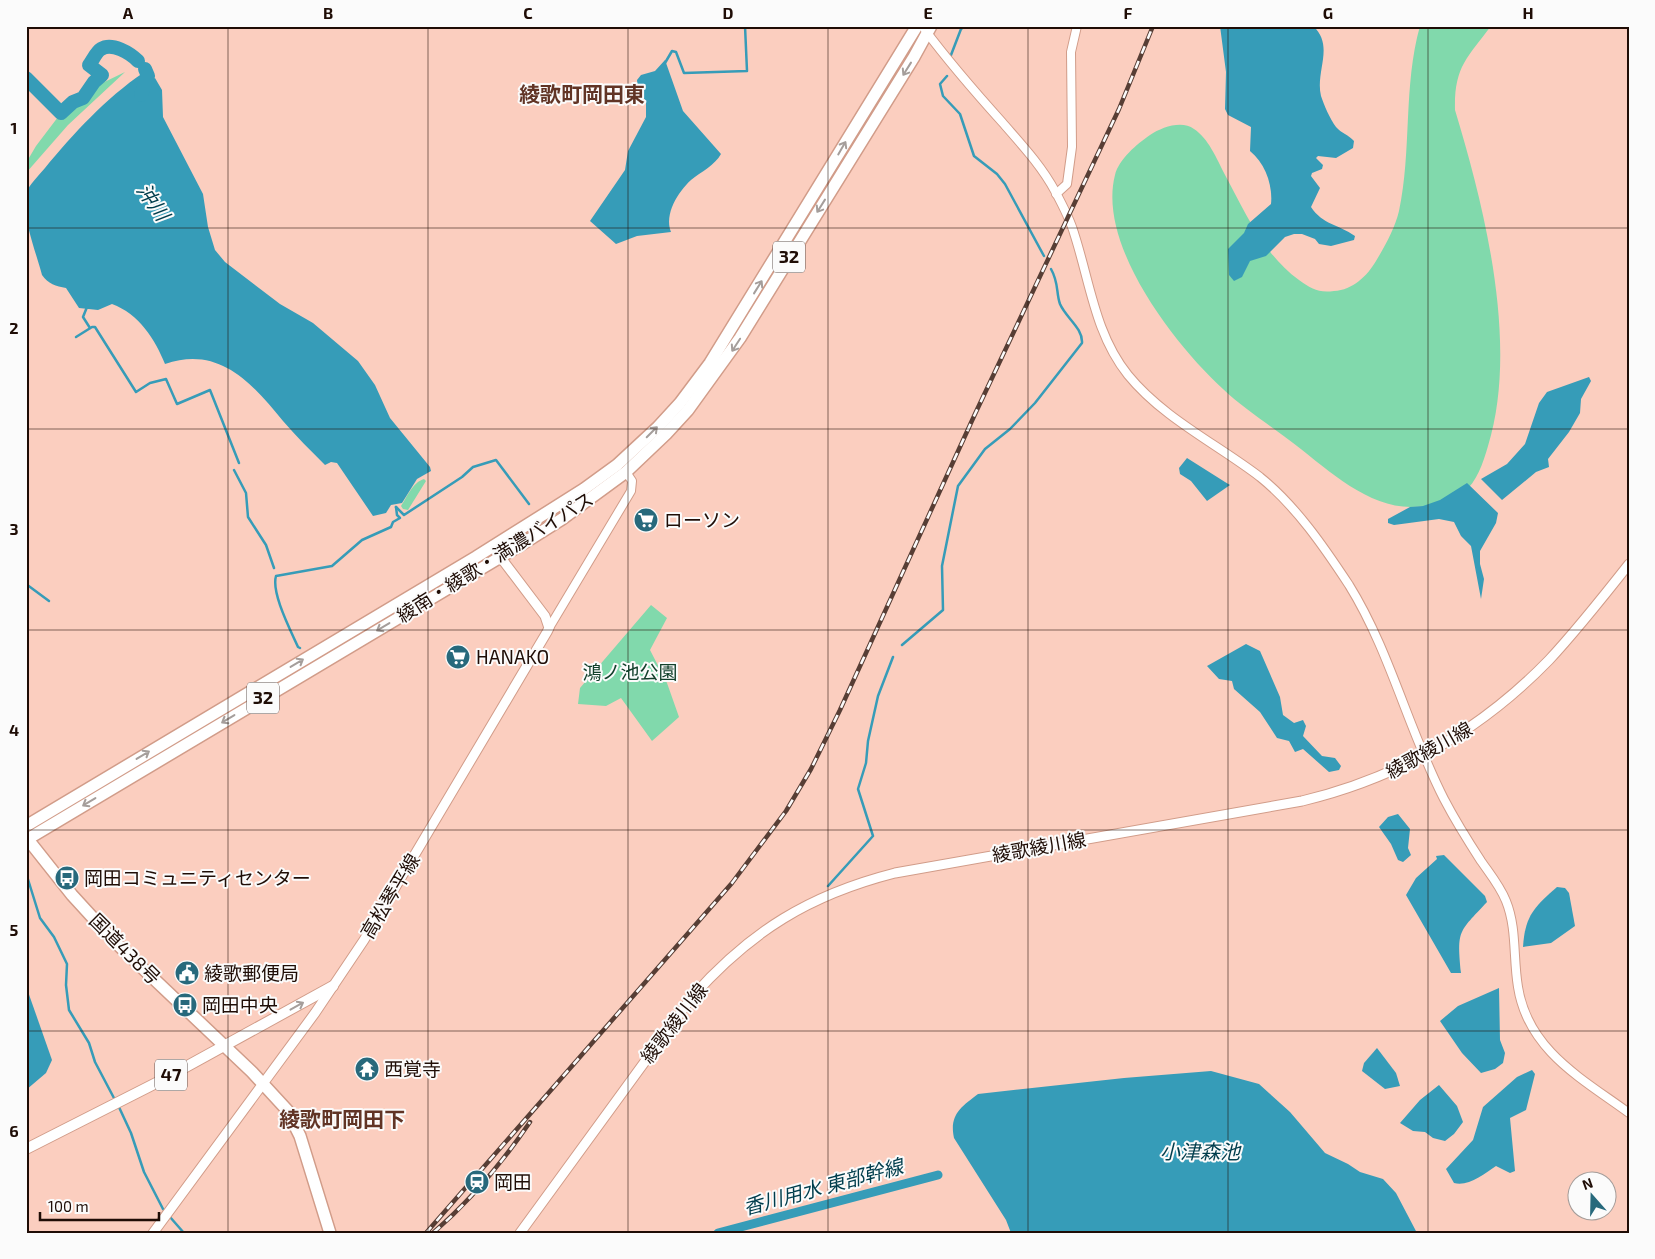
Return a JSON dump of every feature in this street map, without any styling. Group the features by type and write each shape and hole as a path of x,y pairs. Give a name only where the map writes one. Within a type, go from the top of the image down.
{"highway":[{"name":"綾南・綾歌・満濃バイパス","path":"26,826 492,546 584,489 617,466 680,403 731,332 917,26"},
{"name":"綾南・綾歌・満濃バイパス","path":"27,839 500,557 562,519 626,472 688,410 731,352 927,29"},
{"name":"国道438号","path":"27,839 72,895 115,942 264,1083 287,1110 295,1124 330,1233"}],"main road":[{"path":"492,546 545,616 549,628"},
{"name":"綾歌綾川線","path":"520,1233 692,997 715,971 739,949 797,909 867,880 928,866 1320,797 1353,787 1424,757 1470,729 1517,692 1549,660 1629,564"},
{"name":"高松琴平線","path":"153,1233 334,986 369,932 549,628"},
{"name":"47","path":"26,1149 117,1104 334,986"}],"street":[{"path":"1056,194 1067,184 1072,147 1070,52 1077,26"},
{"path":"927,29 944,56 1030,154 1056,194 1074,230 1102,334 1119,363 1146,395 1263,480 1296,511 1338,570 1361,606 1380,645 1424,757 1460,828 1496,881 1507,904 1512,924 1520,998 1535,1033 1546,1049 1563,1065 1629,1113"},
{"path":"549,628 631,491 632,481 626,472"}],"green space":[{"path":"1420,26 1491,26 1469,55 1460,73 1455,95 1455,110 1487,233 1499,321 1500,365 1497,407 1488,446 1476,478 1468,489 1452,500 1432,505 1411,507 1380,501 1350,486 1240,404 1204,370 1183,347 1144,292 1129,262 1118,232 1113,202 1117,169 1134,147 1160,129 1178,125 1189,126 1208,143 1256,231 1286,270 1308,286 1319,291 1341,290 1353,285 1364,277 1376,261 1392,230 1399,211 1405,165 1411,72"},
{"path":"125,72 68,125 26,173 26,163 58,117 74,104 84,99 92,88"},
{"path":"424,479 426,481 408,510 403,509 401,506 411,490"},
{"name":"鴻ノ池公園","path":"651,605 667,618 650,650 667,683 679,717 652,741 621,698 606,706 578,704 580,688"}],"water":[{"path":"1220,26 1313,26 1323,42 1324,50 1320,77 1322,100 1336,127 1354,141 1353,148 1336,158 1318,156 1316,158 1323,165 1322,169 1312,173 1311,176 1320,188 1311,207 1326,221 1355,236 1354,240 1331,246 1319,244 1315,239 1302,234 1285,237 1266,256 1250,261 1242,277 1234,281 1229,275 1228,249 1244,233 1248,224 1271,204 1271,189 1264,168 1250,151 1251,127 1228,115 1225,109 1226,72"},
{"path":"665,60 683,111 721,154 712,165 691,180 677,197 669,218 671,232 637,236 616,244 590,221 625,170 628,151 646,117 646,101 638,91 637,80 641,75 655,71"},
{"path":"143,73 149,81 155,78 162,90 163,117 203,194 208,227 215,250 225,262 280,304 313,323 358,361 375,385 390,418 430,467 431,471 417,479 402,503 391,505 386,513 373,516 337,463 331,462 325,465 259,393 233,371 218,364 202,360 184,359 165,364 145,328 122,308 112,304 98,310 79,308 66,288 52,284 42,275 25,211 27,190 91,117"},
{"path":"1589,377 1591,381 1581,399 1580,413 1569,432 1548,459 1549,467 1536,472 1502,500 1481,479 1507,464 1525,444 1539,403 1547,392"},
{"path":"1187,458 1230,485 1207,501 1191,481 1180,474 1179,468"},
{"path":"1467,483 1498,513 1496,523 1480,551 1480,564 1484,579 1481,599 1471,546 1461,536 1454,522 1439,519 1394,525 1388,523 1388,519 1410,507 1423,506 1440,500"},
{"path":"1246,644 1260,651 1280,697 1283,715 1294,723 1303,720 1306,726 1303,736 1322,756 1335,758 1341,766 1339,770 1329,772 1303,749 1295,752 1289,741 1277,738 1260,712 1234,689 1232,681 1219,679 1207,666"},
{"path":"1398,814 1410,829 1408,848 1411,855 1403,862 1398,860 1391,844 1379,827 1388,817"},
{"path":"1444,855 1485,896 1487,902 1470,920 1462,933 1459,948 1461,973 1451,973 1406,895 1416,878 1437,859 1436,856"},
{"path":"1557,887 1565,888 1569,893 1575,926 1551,943 1523,947 1526,927 1532,913 1542,900"},
{"path":"26,986 52,1060 46,1073 26,1090"},
{"path":"1499,988 1500,1040 1505,1053 1503,1063 1495,1069 1481,1073 1462,1053 1440,1021 1458,1006"},
{"path":"1377,1048 1396,1073 1400,1086 1385,1089 1362,1071 1364,1063"},
{"path":"1532,1070 1535,1074 1526,1110 1510,1118 1515,1171 1510,1173 1496,1166 1470,1181 1459,1184 1454,1183 1446,1169 1473,1140 1483,1107 1517,1077"},
{"name":"小津森池","path":"1211,1071 1259,1084 1290,1112 1325,1153 1360,1172 1383,1179 1396,1193 1417,1233 1011,1233 1006,1220 954,1138 953,1123 955,1117 966,1103 978,1094 1124,1078"},
{"path":"1439,1085 1457,1106 1463,1122 1454,1134 1445,1141 1433,1138 1425,1132 1413,1131 1400,1123 1420,1100"}],"waterway":[{"path":"665,63 672,51 676,52 684,73 747,71 745,26"},
{"path":"951,55 961,29 965,26"},
{"name":"沖川","path":"26,78 61,113 73,102 83,98 94,82 102,75 89,65 101,49 105,47 115,48 126,52 138,61"},
{"name":"沖川","path":"141,95 148,76 145,69"},
{"path":"947,76 940,84 943,96 960,114 974,156 997,174 1005,184 1044,256"},
{"path":"902,645 943,610 942,566 958,486 985,449 1010,429 1035,403 1082,343 1080,333 1060,304 1051,269"},
{"path":"87,307 83,317 90,328"},
{"path":"76,337 95,327 136,392 150,383 166,379 177,404 210,390 239,463"},
{"path":"396,507 404,515 462,477 473,467 496,460 529,504"},
{"path":"234,470 246,493 248,517 266,545 274,568"},
{"path":"300,648 291,632 279,602 276,592 276,576 332,566 362,540 391,527 393,522 400,518 397,515 396,507"},
{"path":"26,584 49,601"},
{"path":"828,886 873,836 858,789 866,763 868,741 878,696 893,657"},
{"path":"26,873 40,918 54,937 67,964 66,985 69,1010 89,1043 95,1062 115,1100"},
{"path":"118,1105 131,1133 144,1172 163,1209 184,1233"},
{"name":"香川用水 東部幹線","path":"718,1233 938,1175"}],"railway":[{"path":"426,1233 732,883 786,811 811,769 840,710 975,414 1119,109 1153,26"},
{"path":"434,1232 461,1207 485,1180 530,1122"}],"place":[{"name":"ローソン","path":"646,520"},
{"name":"HANAKO","path":"458,657"},
{"name":"岡田コミュニティセンター","path":"67,878"},
{"name":"綾歌郵便局","path":"187,973"},
{"name":"岡田中央","path":"185,1005"},
{"name":"西覚寺","path":"367,1069"},
{"name":"岡田","path":"477,1182"}],"district":[{"name":"綾歌町岡田東","path":"582,95"},
{"name":"綾歌町岡田下","path":"342,1120"}]}
